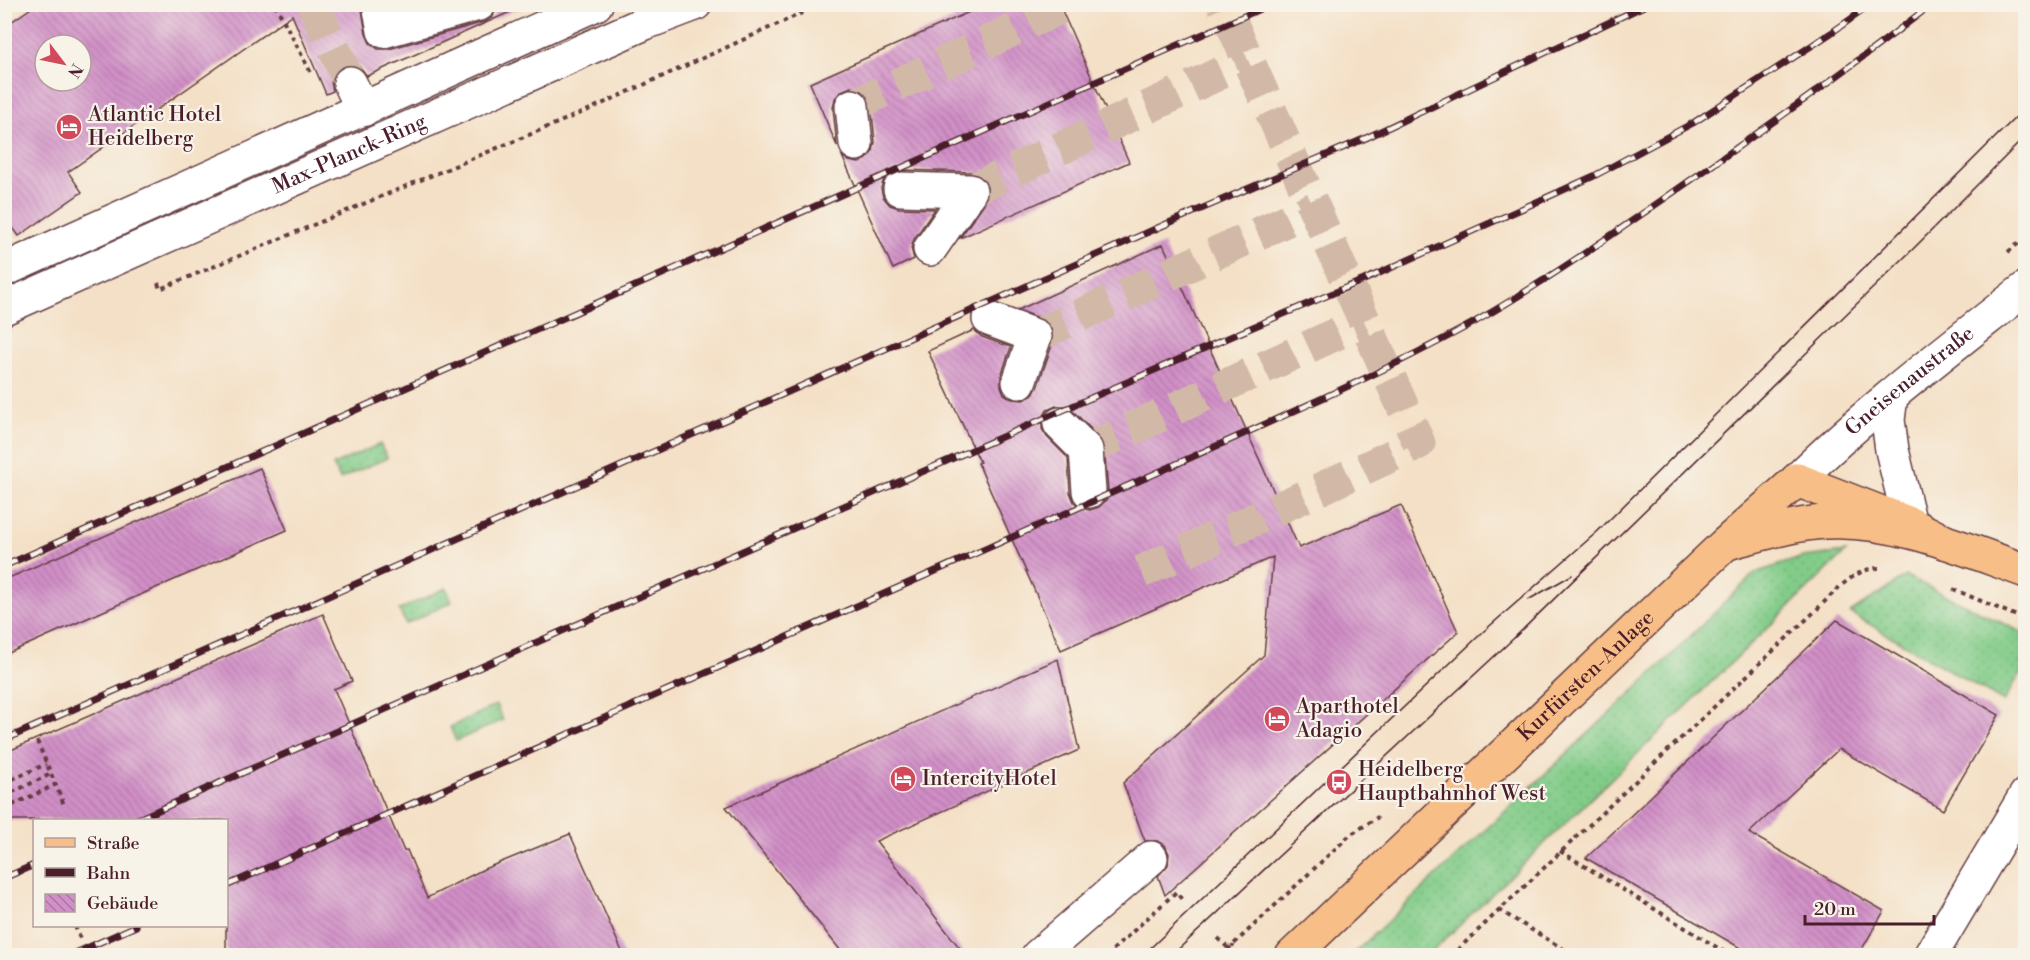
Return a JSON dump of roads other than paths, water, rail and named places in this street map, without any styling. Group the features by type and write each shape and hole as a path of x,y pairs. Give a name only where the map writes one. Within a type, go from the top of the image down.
{"main road":[{"name":"Kurfürsten-Anlage","path":"1293,956 1724,544 1797,480 1910,524 1945,542"},
{"name":"Kurfürsten-Anlage","path":"1724,544 1776,530 1825,522 1868,523 1945,542 2025,571"}],"street":[{"path":"379,4 384,31 479,4"},
{"name":"Max-Planck-Ring","path":"4,270 128,213 357,97 596,4"},
{"name":"Max-Planck-Ring","path":"4,308 645,23 695,4"},
{"path":"852,106 856,144"},
{"path":"900,189 970,191 930,249"},
{"name":"Gneisenaustraße","path":"1797,480 1821,456 1891,396 2025,288"},
{"path":"990,319 1035,336 1019,382"},
{"path":"1891,396 1888,420 1892,450 1910,524"},
{"path":"1060,424 1086,450 1089,491"},
{"path":"1930,956 2025,795"},
{"path":"1038,956 1151,858"}],"tunnel":[{"path":"313,4 350,83"},
{"path":"852,106 1068,4"},
{"path":"1141,572 1419,443 1223,4"},
{"path":"970,191 1248,60"},
{"path":"1035,336 1314,208"},
{"path":"1086,450 1364,321"}],"tram line":[{"path":"1142,956 1484,631 1597,532 2026,107"},
{"path":"1171,956 1513,639 2026,136"},
{"path":"1528,600 1572,575"}],"railway":[{"path":"4,566 1271,4"},
{"path":"4,740 1180,218 1366,138 1648,4"},
{"path":"138,819 844,506 1364,280 1594,176 1693,123 1872,4"},
{"path":"228,885 1161,471 1318,400 1435,343 1502,306 1617,231 1818,90 1932,4"},
{"path":"4,878 33,865"},
{"path":"69,956 134,927"}],"place":[{"name":"Atlantic Hotel Heidelberg","path":"69,127"},
{"name":"Aparthotel Adagio","path":"1277,719"},
{"name":"IntercityHotel","path":"903,779"},
{"name":"Heidelberg Hauptbahnhof West","path":"1339,782"}]}
